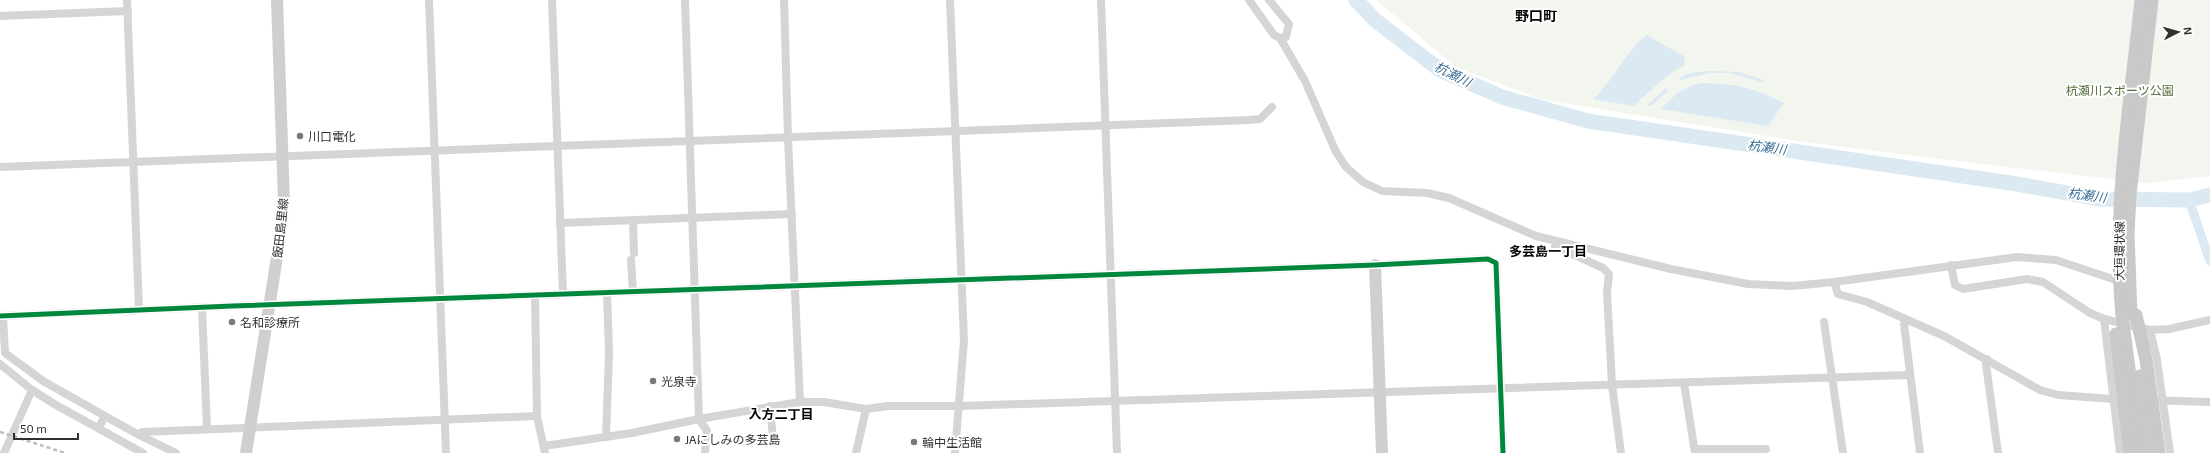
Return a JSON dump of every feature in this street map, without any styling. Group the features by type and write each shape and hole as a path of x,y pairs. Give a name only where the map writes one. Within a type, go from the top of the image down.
{"main road":[{"name":"飯田島里線","path":"246,453 283,216 283,156 277,0"},
{"name":"大垣環状線","path":"2123,283 2119,193 2141,0"},
{"name":"大垣環状線","path":"2140,453 2121,316 2131,188 2152,0"},
{"path":"1375,265 1382,453"},
{"name":"大垣環状線","path":"2121,316 2150,453"},
{"path":"2121,316 2130,453"},
{"path":"2121,316 2146,360 2159,453"}],"street":[{"path":"127,0 139,309"},
{"path":"430,0 446,453"},
{"path":"552,0 563,294"},
{"path":"685,0 689,141 696,290 699,419 707,431 705,453"},
{"path":"784,0 788,138 796,286 800,402"},
{"path":"950,0 954,132 964,340 960,406 955,453"},
{"path":"1101,0 1117,453"},
{"path":"1249,0 1274,35 1280,38 1305,81 1336,152 1346,167 1363,182 1382,190 1427,193 1449,198 1536,236 1603,268 1609,274 1607,292 1612,385 1621,453"},
{"path":"1269,0 1289,24 1286,37 1280,38"},
{"path":"0,16 128,11"},
{"path":"0,166 1248,120 1260,119 1272,107"},
{"path":"560,223 792,214"},
{"path":"633,220 633,292"},
{"path":"1536,236 1663,267 1748,284 1792,286 1834,282 1999,258 2029,257 2063,262 2123,283"},
{"path":"176,453 139,435 43,381 5,353 2,316 139,309 1375,265 1488,259 1496,263 1503,453"},
{"path":"1950,265 1955,285 1963,289 2027,279 2035,280 2043,282 2090,313 2121,316 2150,330 2169,329 2210,320"},
{"path":"1834,282 1838,294 1867,302 1907,321 1944,336 2040,390 2058,395 2113,399 2210,402"},
{"path":"606,437 609,353 607,293"},
{"path":"535,295 537,416 544,450 699,419 800,402 824,402 866,409 888,406 960,406 1380,391 1390,393 1909,375"},
{"path":"202,307 207,429"},
{"path":"2120,453 2113,399 2121,316"},
{"path":"1907,321 1904,324 1909,375 1920,453"},
{"path":"1824,322 1843,453"},
{"path":"2150,330 2163,401 2170,453"},
{"path":"1987,359 1986,364 1998,453"},
{"path":"0,364 32,390 143,453"},
{"path":"1684,383 1695,451 1766,449"},
{"path":"4,448 32,390"},
{"path":"770,406 773,439"},
{"path":"856,453 866,409"},
{"path":"99,427 105,416"},
{"path":"139,435 142,432 537,416"}],"green space":[{"name":"杭瀬川スポーツ公園","path":"1376,0 2210,0 2210,176 2148,183 2007,167 1798,141 1543,100 1456,67"}],"shaded area":[{"path":"1647,35 1685,57 1684,66 1671,73 1633,106 1593,99 1607,84 1632,49"},
{"path":"1711,71 1740,72 1763,80 1762,82 1729,73 1709,73 1677,81 1688,74"},
{"path":"1701,83 1725,84 1744,87 1784,103 1768,126 1661,109 1670,100 1688,87"},
{"path":"1666,88 1668,91 1651,106 1647,105"}],"waterway":[{"name":"杭瀬川","path":"1356,0 1375,20 1440,70 1502,97 1588,121 2017,184 2100,199 2189,200 2210,195"},
{"path":"2189,200 2210,261"}],"railway":[{"path":"0,432 65,453"}],"cycle path":[{"path":"0,316 232,306 1375,265 1488,259 1496,263 1503,453"}],"place":[{"name":"川口電化","path":"300,136"},
{"name":"名和診療所","path":"232,322"},
{"name":"光泉寺","path":"653,381"},
{"name":"JAにしみの多芸島","path":"677,439"},
{"name":"輪中生活館","path":"914,442"}],"district":[{"name":"野口町","path":"1536,15"},
{"name":"多芸島一丁目","path":"1548,251"},
{"name":"入方二丁目","path":"781,414"}]}
